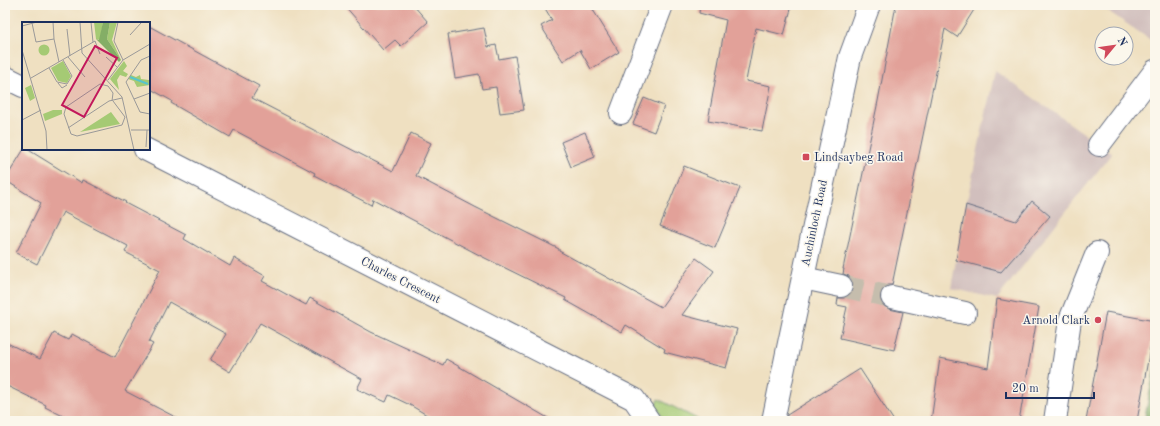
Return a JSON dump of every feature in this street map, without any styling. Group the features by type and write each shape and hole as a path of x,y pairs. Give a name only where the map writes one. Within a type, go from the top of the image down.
{"street":[{"path":"621,113 662,5"},
{"name":"Auchinloch Road","path":"773,421 802,278 850,57 869,5"},
{"path":"1099,145 1155,71"},
{"path":"5,77 22,86"},
{"name":"Charles Crescent","path":"147,150 634,400 649,421"},
{"path":"1055,421 1070,320 1097,253"},
{"path":"802,278 841,286"},
{"path":"892,297 965,313"}],"shaded area":[{"path":"1099,5 1155,5 1155,43 1134,29 1134,26 1130,26"},
{"path":"995,71 1112,153 997,299 951,288 966,205"}],"green space":[{"path":"1155,366 1155,421 1144,421"},
{"path":"658,399 701,421 665,421 655,407"}],"building":[{"path":"344,5 413,5 428,22 401,46 395,40 383,50"},
{"path":"543,5 590,5 619,52 591,69 580,50 563,61 541,26 552,20"},
{"path":"700,5 792,5 784,35 756,28 746,81 771,86 762,131 708,121 726,20 699,13"},
{"path":"896,5 977,5 957,37 945,29 892,285 888,285 883,288 880,294 880,301 884,306 889,309 903,312 894,350 840,338 847,307 837,305 838,298 844,298 850,295 853,288 853,282 849,276 843,274 843,269 878,101"},
{"path":"150,27 259,86 252,98 393,171 411,133 431,143 416,176 559,249 559,251 661,307 696,258 714,271 682,315 737,329 726,368 664,352 665,349 626,325 622,332 565,300 566,298 485,258 373,199 371,205 234,130 230,137 171,103 172,101 150,89"},
{"path":"484,28 488,47 496,45 499,59 515,56 524,110 500,113 496,87 482,89 479,74 455,78 448,34"},
{"path":"644,98 664,106 654,132 633,124"},
{"path":"585,132 595,157 571,167 561,142"},
{"path":"23,150 29,150 82,183 83,180 186,235 184,239 230,266 234,258 265,276 262,281 306,305 310,298 371,332 443,365 446,359 553,421 437,421 410,405 389,395 386,402 357,389 362,379 260,323 230,372 210,360 226,334 169,302 149,342 153,344 125,391 183,421 73,421 45,407 46,405 5,385 5,342 40,359 54,333 68,340 72,334 115,357 160,270 125,252 128,246 63,212 37,264 16,253 41,203 5,180"},
{"path":"684,166 740,188 715,248 660,226"},
{"path":"1032,201 1050,216 1001,272 956,260 966,205 1016,221"},
{"path":"997,299 1039,307 1019,421 931,421 940,358 988,368"},
{"path":"1106,312 1155,321 1137,421 1086,421"},
{"path":"860,369 894,421 786,421 787,415"}],"tunnel":[{"path":"841,286 892,297"}],"place":[{"name":"Lindsaybeg Road","path":"806,157"},
{"name":"Arnold Clark","path":"1098,320"}]}
